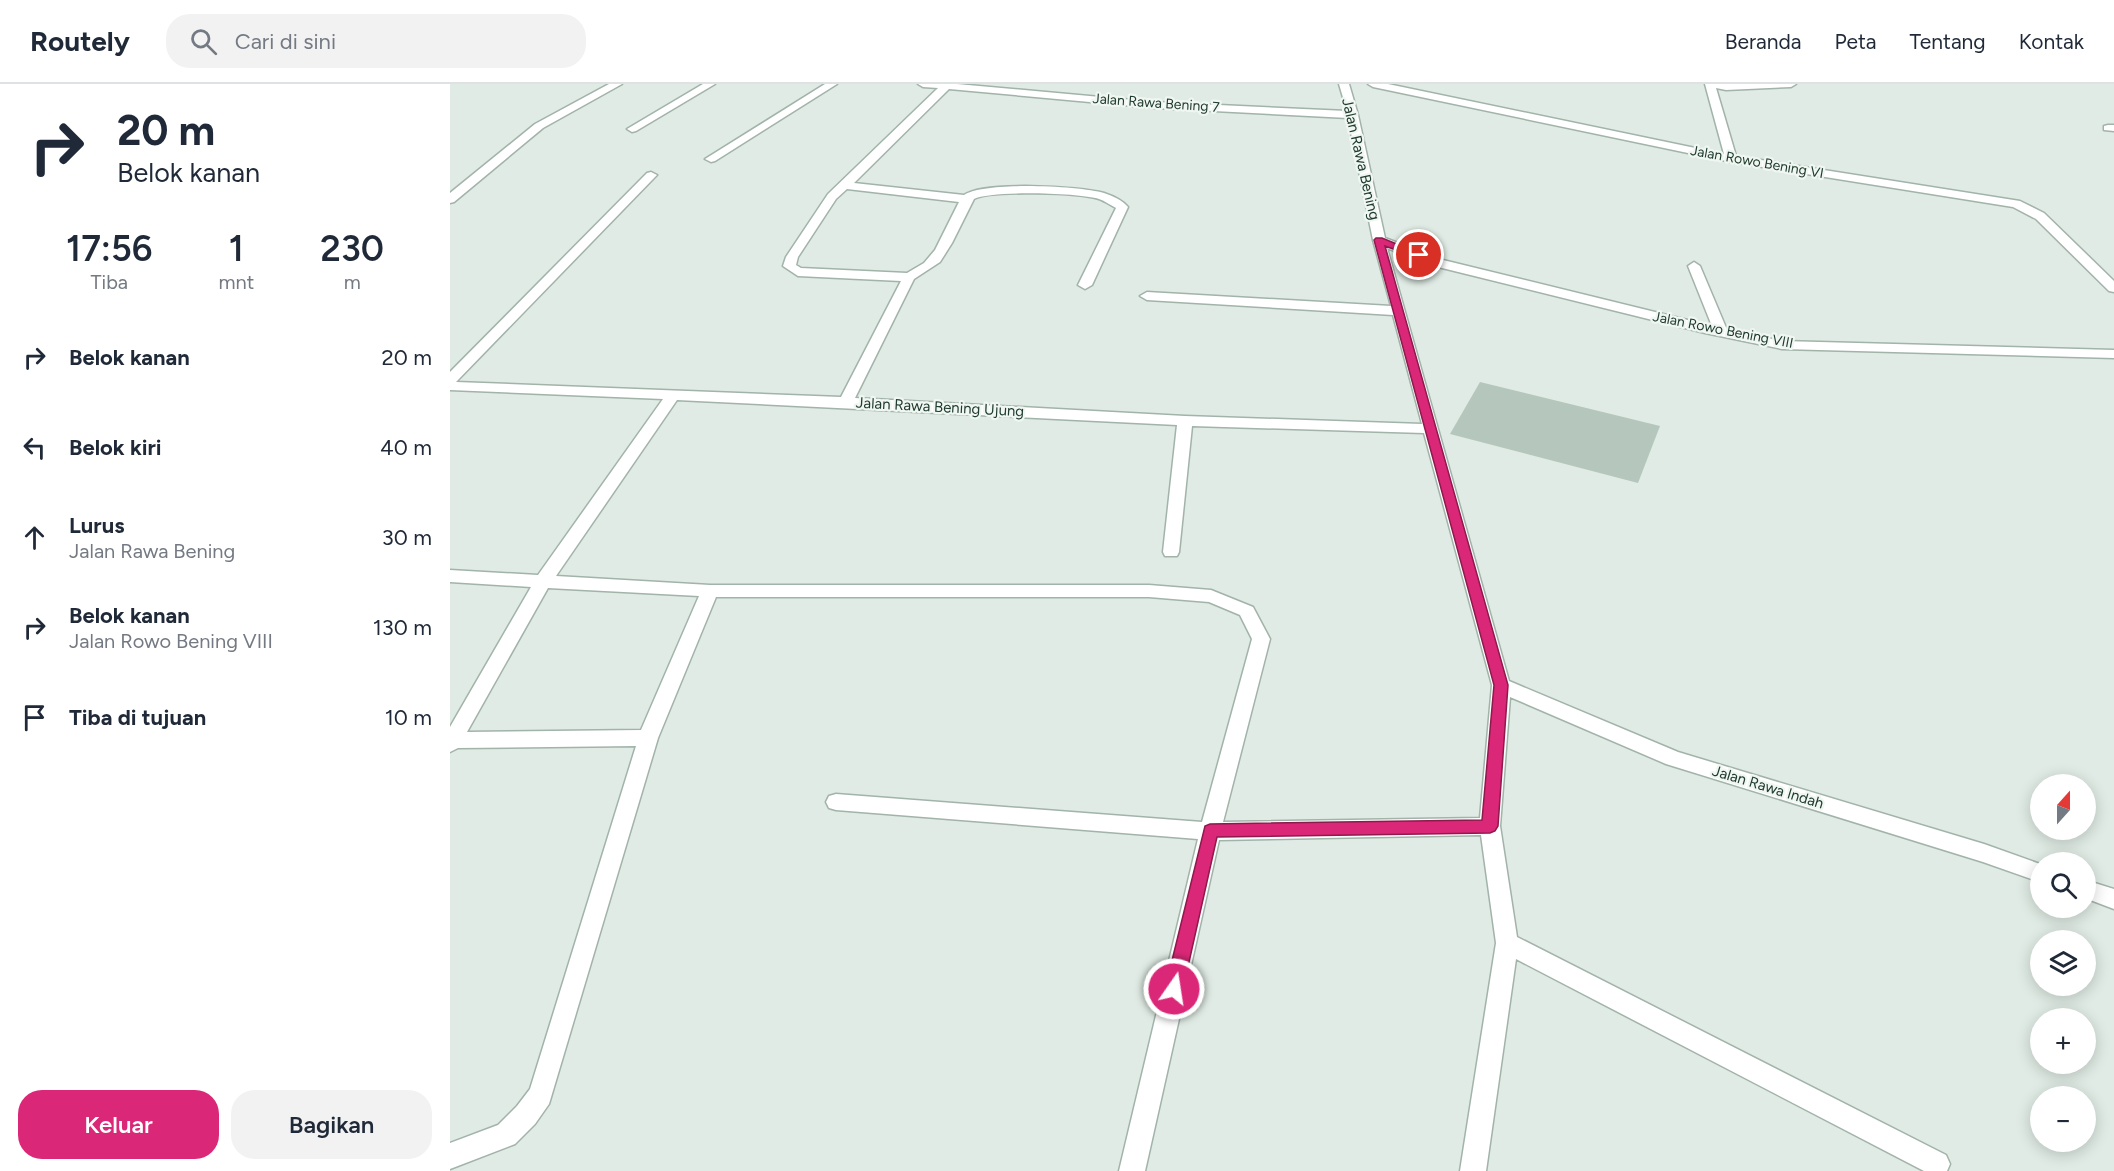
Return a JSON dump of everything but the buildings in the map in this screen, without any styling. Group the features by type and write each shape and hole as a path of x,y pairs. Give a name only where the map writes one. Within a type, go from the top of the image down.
{"street":[{"path":"450,199 539,126 617,84"},
{"path":"632,129 710,84"},
{"path":"711,159 832,84"},
{"name":"Jalan Rawa Bening 7","path":"923,84 1155,105 1353,115"},
{"name":"Jalan Rawa Bening","path":"1344,84 1353,115 1379,240 1501,685 1490,826 1507,943 1473,1171"},
{"name":"Jalan Rowo Bening VI","path":"1373,84 1731,159 2016,204 2040,216 2114,288"},
{"path":"1731,159 1710,85 1726,87 1791,84"},
{"path":"947,86 832,197 792,257 789,266 798,272 909,277 922,272 937,258 967,199 973,194 992,190 1095,195 1111,200 1122,207 1085,285"},
{"path":"450,380 651,174"},
{"path":"844,185 967,199"},
{"name":"Jalan Rowo Bening VIII","path":"1379,240 1439,263 1722,333 1782,345 2114,354"},
{"path":"1694,266 1722,333"},
{"path":"846,402 909,277"},
{"path":"1147,296 1399,312"},
{"name":"Jalan Rawa Bening Ujung","path":"450,386 846,402 1185,421 1431,429"},
{"path":"451,742 542,583 673,395"},
{"path":"1171,552 1185,421"},
{"path":"450,576 710,591 1149,591 1211,596 1247,611 1261,639 1210,831 1132,1171"},
{"path":"450,1156 506,1135 526,1115 540,1095 648,738 710,591"},
{"name":"Jalan Rawa Indah","path":"1501,685 1673,758 1984,853 2030,869"},
{"path":"451,742 648,738"},
{"path":"836,802 1210,831 1490,826"},
{"path":"2096,893 2114,899"},
{"path":"1507,943 1936,1164"}],"route":[{"path":"1174,989 1210,831 1490,826 1501,685 1379,240 1419,255"}]}
